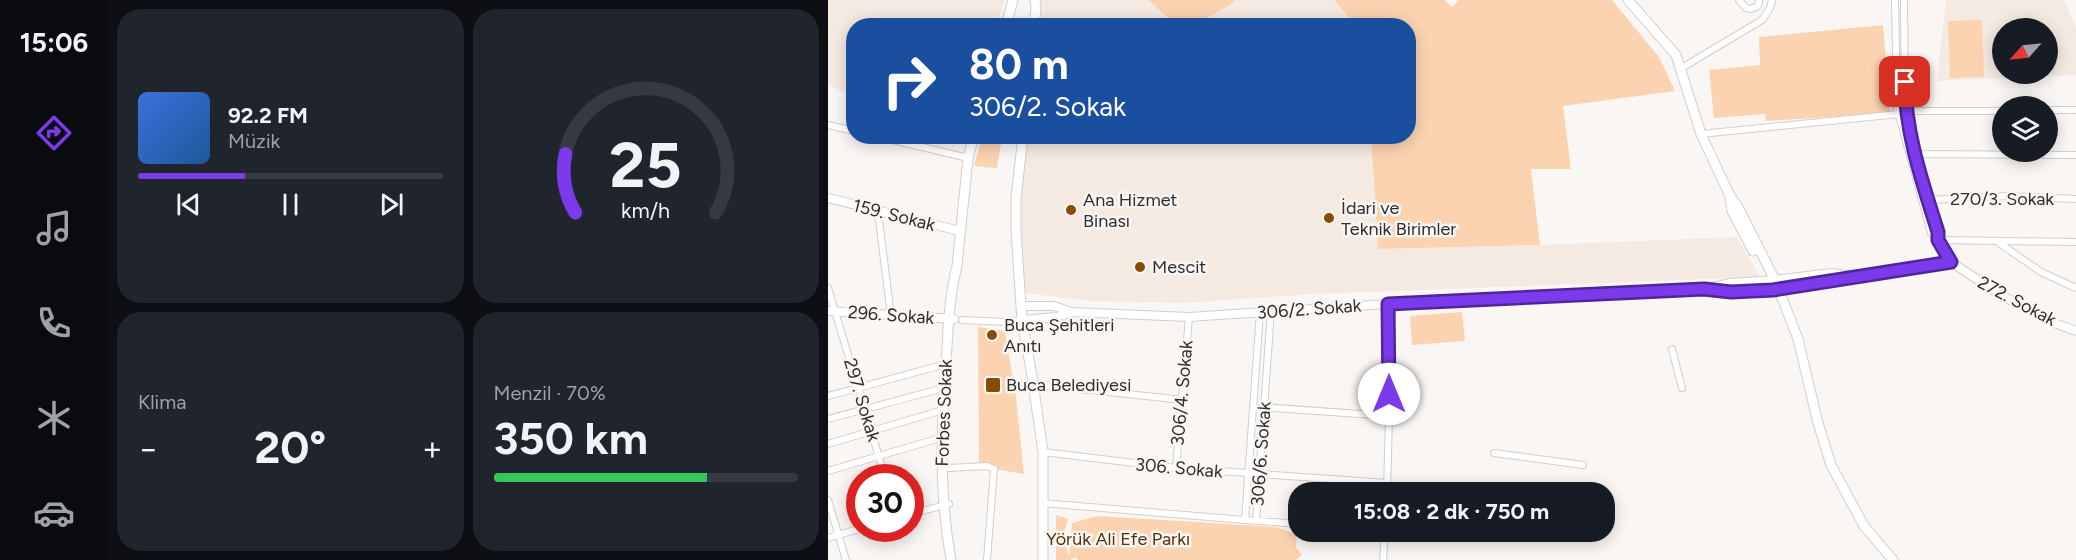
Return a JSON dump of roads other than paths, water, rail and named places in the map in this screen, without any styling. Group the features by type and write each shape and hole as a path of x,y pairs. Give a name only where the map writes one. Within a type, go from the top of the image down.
{"main road":[{"path":"1008,18 1013,0"},
{"path":"1035,0 1035,18"},
{"path":"1628,0 1676,55 1701,134 1730,196 1732,211 1774,285 1792,340 1799,347 1831,465 1864,526 1893,560"},
{"name":"Forbes Sokak","path":"951,560 946,505 945,437 960,231 968,158 972,144"},
{"path":"1022,144 1016,198 1016,232 1022,320 1043,452 1043,560"},
{"name":"Forbes Sokak","path":"955,319 946,364 943,410 948,468 946,505 957,560"}],"street":[{"path":"1739,0 1746,8 1751,9 1758,6 1759,0"},
{"path":"1680,69 1758,23 1768,13 1772,0"},
{"name":"272. Sokak","path":"1895,0 1899,114 1931,233 1951,262 1998,294 2049,321 2076,331"},
{"name":"272. Sokak","path":"1904,0 1907,113 1915,154 1938,232 1938,240"},
{"path":"2058,110 2076,110"},
{"path":"1701,134 1914,111 1992,111"},
{"path":"828,125 846,129"},
{"path":"909,144 968,158"},
{"path":"1915,154 2076,155"},
{"name":"270/3. Sokak","path":"1928,200 2008,196 2076,199"},
{"name":"159. Sokak","path":"828,198 960,231"},
{"path":"878,212 891,316"},
{"path":"1938,240 2076,242"},
{"path":"1998,242 2041,272 2076,288"},
{"name":"306/2. Sokak","path":"1022,320 1057,317 1071,312 1189,317 1388,304 1704,289 1731,292 1774,285 1832,282 1854,276 1951,262"},
{"name":"297. Sokak","path":"828,288 832,311 881,464"},
{"path":"1388,304 1388,482"},
{"path":"1021,306 1054,306 1071,312"},
{"name":"296. Sokak","path":"832,311 955,319"},
{"name":"306/6. Sokak","path":"1260,312 1245,520 1256,521 1271,312"},
{"name":"306/4. Sokak","path":"1176,468 1189,317"},
{"path":"955,319 1006,322 1022,320"},
{"path":"1672,349 1682,388"},
{"path":"828,396 946,364"},
{"path":"1034,384 1183,400"},
{"path":"828,419 944,388"},
{"path":"1254,406 1389,416"},
{"path":"828,444 943,410"},
{"path":"828,471 945,437"},
{"name":"306. Sokak","path":"1043,452 1176,468 1372,482"},
{"path":"1494,453 1583,465"},
{"path":"948,468 987,466 994,469 987,560"},
{"path":"828,500 846,560"},
{"path":"1042,503 1245,520"},
{"path":"924,510 946,505"},
{"path":"1256,521 1288,523"},
{"path":"828,538 846,533"},
{"path":"1383,560 1385,542"}],"place":[{"name":"Ana Hizmet Binası","path":"1071,210"},
{"name":"İdari ve Teknik Birimler","path":"1329,218"},
{"name":"Mescit","path":"1140,267"},
{"name":"Buca Şehitleri Anıtı","path":"992,335"},
{"name":"Buca Belediyesi","path":"993,385"}],"park label":[{"name":"Yörük Ali Efe Parkı","path":"1118,539"}]}
